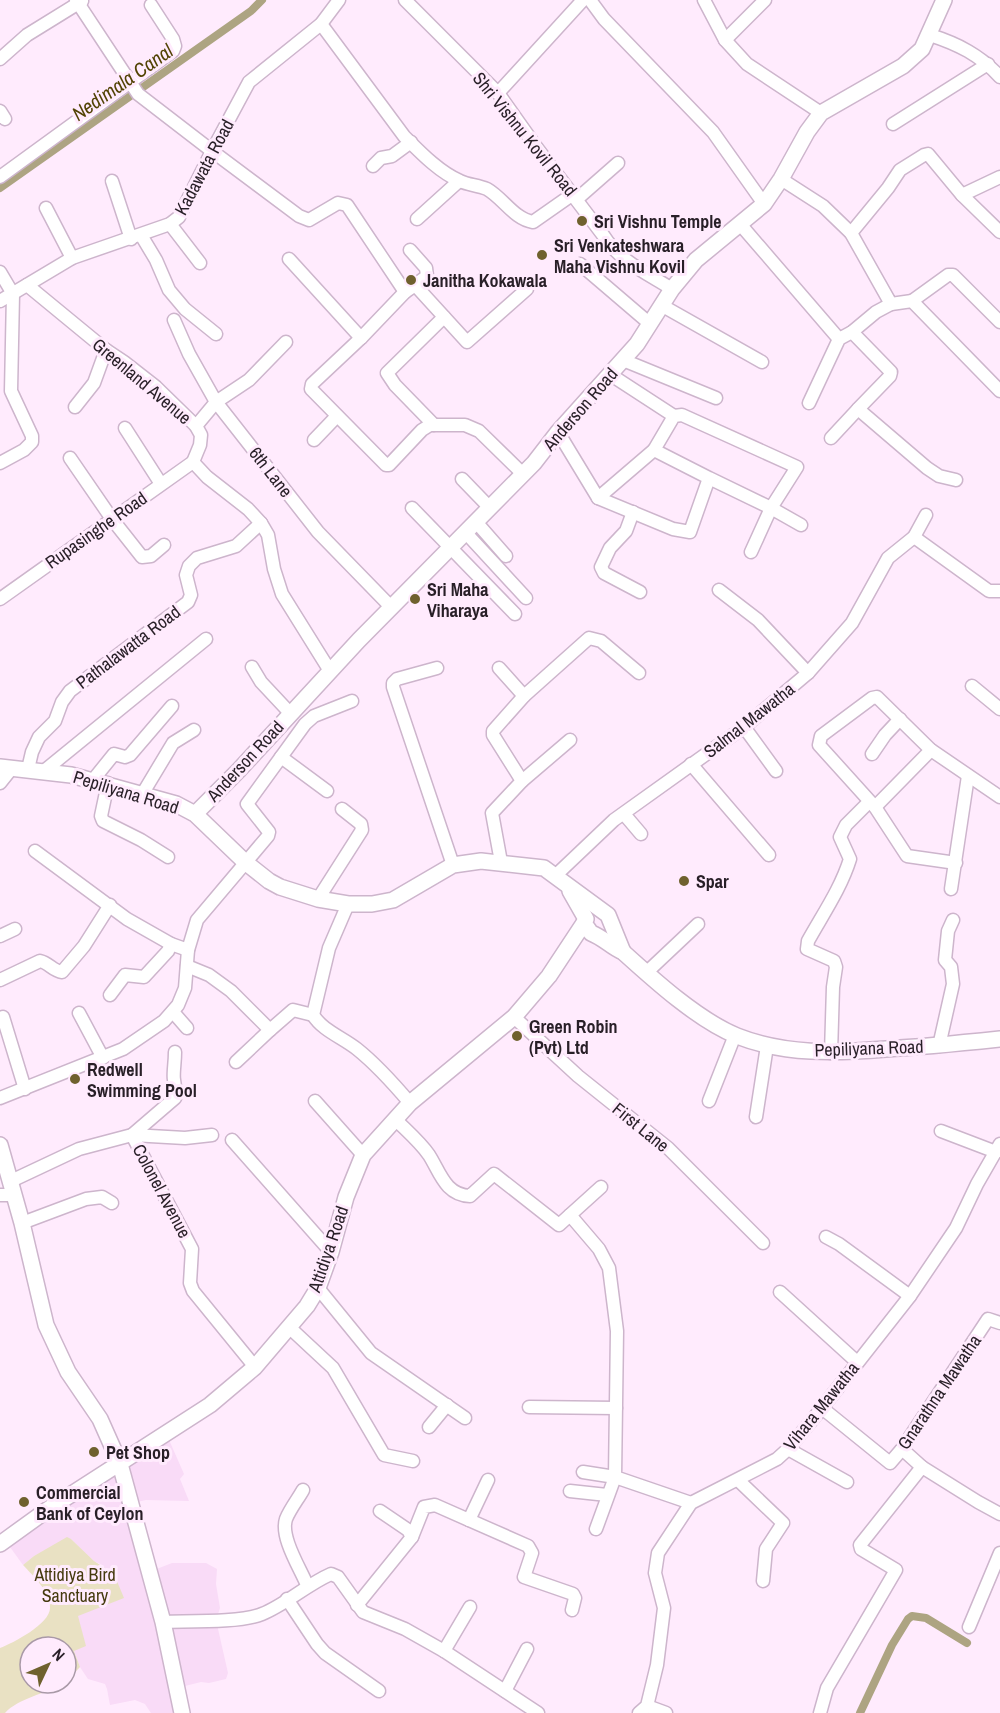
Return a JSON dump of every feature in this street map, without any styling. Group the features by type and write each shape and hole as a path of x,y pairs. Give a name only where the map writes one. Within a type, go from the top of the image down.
{"main road":[{"name":"Anderson Road","path":"195,814 330,671 549,446 558,432 637,344 672,289 696,260 764,204 821,112 903,66 922,50 944,0"},
{"name":"Pepiliyana Road","path":"6,768 44,771 101,781 176,804 195,814 268,881 318,899 348,904 372,904 393,900 453,865 481,861 501,862 544,868 606,916"},
{"path":"560,881 578,901 587,929 597,935"},
{"path":"585,921 588,915 597,910 606,916 623,952"},
{"path":"561,958 580,948 597,935 604,934 610,926 606,916"},
{"name":"Attidiya Road","path":"0,1544 47,1510 210,1405 255,1367 290,1328 318,1288 331,1252 346,1197 363,1155 410,1103 514,1017 549,976 585,921"},
{"name":"Pepiliyana Road","path":"597,935 623,952 692,1009 735,1035 767,1046 831,1053 939,1046 1000,1039"},
{"path":"0,1145 8,1191 22,1223 46,1325 69,1372 100,1419 120,1464 163,1622 182,1713"}],"street":[{"name":"Kadawata Road","path":"0,301 72,258 170,225 180,218 249,82 321,24 339,0"},
{"name":"Shri Vishnu Kovil Road","path":"405,0 498,93 617,254 672,289"},
{"path":"498,93 583,0"},
{"path":"590,0 604,19 713,132 764,204"},
{"path":"704,0 725,40 747,64 821,112"},
{"path":"725,40 765,0"},
{"path":"0,58 27,35 79,2 138,94 299,216 309,220 338,203 347,205 410,288 444,317 466,342 527,289"},
{"path":"0,177 173,51 175,46 173,39 152,2"},
{"path":"321,24 411,142 459,181 488,190 527,221 533,222 575,196 618,163"},
{"path":"930,35 954,42 988,64 1000,77"},
{"path":"893,124 988,64"},
{"path":"373,166 381,158 392,156 411,142"},
{"path":"850,232 888,188 900,170 928,154 962,195 1000,232"},
{"path":"962,195 1000,177"},
{"path":"781,179 823,206 850,232 891,304"},
{"path":"112,181 136,237 156,260 169,290 185,309 216,334"},
{"path":"417,219 459,181"},
{"path":"46,208 72,258"},
{"path":"740,224 839,339"},
{"path":"170,225 200,263"},
{"path":"410,250 426,268 427,276 410,288 312,384 311,389 386,465 389,465 423,430 434,425 465,425 479,431 523,474"},
{"path":"290,259 361,338"},
{"path":"580,264 650,323"},
{"path":"0,272 13,294 11,391 32,436 32,442 24,450 0,463"},
{"path":"809,403 839,339 852,332 876,312 891,304 912,301 948,275 953,275 1000,322"},
{"name":"Greenland Avenue","path":"27,285 106,350 156,387 196,426 201,435 200,445 193,462"},
{"path":"912,301 1000,391"},
{"path":"661,305 762,362"},
{"path":"434,425 394,385 387,373 444,317"},
{"name":"6th Lane","path":"174,320 193,363 216,402 318,532 392,608"},
{"path":"831,438 890,376 891,372 852,332"},
{"path":"196,426 216,402 249,380 286,342"},
{"path":"75,407 94,383 106,350"},
{"path":"623,360 716,398"},
{"path":"610,375 678,416 797,467 771,508 751,552"},
{"path":"858,409 927,468 939,476 956,480"},
{"path":"314,440 337,416"},
{"path":"598,498 654,450 678,416"},
{"path":"125,428 161,484"},
{"path":"558,432 598,498 673,529 690,532 709,478"},
{"path":"654,450 801,525"},
{"path":"70,458 112,519 142,557 152,556 164,545"},
{"path":"193,462 207,477 248,509 261,523 268,535 274,569 282,594 330,671"},
{"name":"Rupasinghe Road","path":"0,598 193,462"},
{"path":"462,479 490,508"},
{"path":"412,508 515,614"},
{"path":"633,512 626,531 610,548 601,567 604,573 640,592"},
{"path":"926,515 914,537 989,591 1000,591"},
{"name":"Pathalawatta Road","path":"28,769 39,737 55,721 62,702 70,691 188,602 191,595 186,575 189,566 197,558 236,546 261,523"},
{"path":"471,528 506,556"},
{"path":"471,528 526,598"},
{"name":"Salmal Mawatha","path":"560,881 624,814 744,728 808,674 852,623 888,558 914,537"},
{"path":"719,590 758,620 808,674"},
{"path":"522,781 493,735 493,731 524,696 589,638 601,641 639,673"},
{"path":"44,771 206,639"},
{"path":"252,668 261,682 290,713"},
{"path":"437,668 397,679 393,682 393,687 453,865"},
{"path":"499,668 524,696"},
{"path":"972,686 1000,709"},
{"path":"956,863 907,855 872,805 819,745 821,736 872,698 877,697 931,750 1000,797"},
{"path":"0,1098 123,1049 152,1031 173,1012 185,988 188,950 196,920 268,836 269,832 246,804 304,724 314,716 352,701"},
{"path":"168,857 103,821 100,816 101,781 114,754 125,757 130,755 172,706"},
{"path":"872,754 900,719"},
{"path":"744,728 776,771"},
{"path":"143,793 173,743 194,730"},
{"path":"501,862 492,813 522,781 570,740"},
{"path":"831,1053 833,987 836,968 834,961 807,949 808,941 847,870 850,859 840,837 846,825 872,805 931,750"},
{"path":"281,757 327,791"},
{"path":"691,764 769,855"},
{"path":"0,783 6,768"},
{"path":"951,890 968,776"},
{"path":"318,899 362,830 361,824 342,809"},
{"path":"624,814 640,834"},
{"path":"35,851 127,919 171,944 188,950"},
{"path":"348,904 329,948 313,1015 319,1025 355,1047 387,1076 410,1103"},
{"path":"0,980 40,961 47,962 57,971 62,972 84,946 110,906"},
{"path":"939,1046 953,984 951,967 945,960 948,932 953,920"},
{"path":"646,973 698,924"},
{"path":"0,936 15,929"},
{"path":"110,995 125,975 144,977 168,951 171,944"},
{"path":"187,966 209,975 231,992 270,1030"},
{"path":"236,1062 293,1010 313,1015"},
{"path":"173,1012 187,1028"},
{"path":"79,1013 103,1058"},
{"path":"3,1017 25,1089"},
{"name":"First Lane","path":"514,1017 578,1076 668,1148 763,1243"},
{"path":"709,1101 735,1035"},
{"path":"756,1117 767,1046"},
{"path":"132,1135 175,1098 177,1093 172,1076 175,1066 174,1052"},
{"path":"315,1101 363,1155"},
{"path":"396,1120 429,1156 436,1171 451,1191 470,1196 494,1174 559,1225 601,1187"},
{"path":"941,1131 998,1148"},
{"path":"8,1191 79,1149 132,1135 185,1138 212,1135"},
{"name":"Colonel Avenue","path":"132,1135 192,1249 190,1283 193,1291 255,1367"},
{"path":"232,1140 331,1252"},
{"name":"Vihara Mawatha","path":"691,1503 777,1459 788,1449 910,1296 956,1228 977,1184 998,1148"},
{"path":"22,1223 86,1198 102,1197 112,1203"},
{"path":"570,1215 599,1249 609,1268 617,1331 615,1477 596,1529"},
{"path":"826,1237 910,1296"},
{"path":"318,1288 371,1353 465,1418"},
{"path":"780,1292 857,1362"},
{"name":"Gnarathna Mawatha","path":"822,1408 890,1462 902,1449 988,1319 1000,1323"},
{"path":"290,1328 333,1368 384,1455 413,1461"},
{"path":"429,1427 447,1405"},
{"path":"529,1407 616,1408"},
{"path":"788,1449 847,1482"},
{"path":"902,1449 922,1467 1000,1514"},
{"path":"820,1713 827,1688 896,1570 861,1549 860,1545 922,1467"},
{"path":"583,1472 615,1477 691,1503 658,1553 655,1573 664,1608 657,1665 643,1710 666,1713"},
{"path":"469,1520 488,1480"},
{"path":"738,1480 783,1523 766,1549 763,1581"},
{"path":"303,1490 286,1519 286,1526 288,1544 308,1585"},
{"path":"570,1491 607,1495"},
{"path":"357,1605 412,1538 424,1507 435,1504 528,1546 532,1553 524,1577 573,1594 575,1598 572,1610"},
{"path":"380,1511 408,1530 412,1538"},
{"path":"969,1627 1000,1553"},
{"path":"163,1622 261,1615 308,1585 331,1574 338,1577 357,1605 369,1616 405,1629 444,1651 538,1713"},
{"path":"287,1599 316,1644 325,1653 379,1690"},
{"path":"444,1651 470,1607"},
{"path":"505,1691 526,1649"}],"shaded area":[{"path":"166,1433 184,1474 180,1479 189,1501 146,1500 132,1503 149,1572 172,1563 206,1563 217,1569 216,1584 220,1608 216,1620 228,1673 226,1679 177,1688 182,1713 151,1713 145,1704 135,1700 110,1705 105,1684 88,1679 80,1667 78,1635 76,1635 78,1616 104,1566 94,1561 71,1539 34,1556 23,1565 5,1540"}],"green space":[{"name":"Attidiya Bird Sanctuary","path":"67,1537 94,1561 114,1574 124,1598 78,1616 86,1646 78,1649 78,1635 25,1635 44,1620 50,1608 45,1590 23,1565"},
{"name":"Attidiya Bird Sanctuary","path":"18,1639 18,1695 38,1695 10,1708 5,1713 0,1713 0,1648"}],"waterway":[{"name":"Nedimala Canal","path":"0,188 251,11 262,0"},
{"path":"860,1713 892,1645 912,1616 926,1618 967,1643"}],"place":[{"name":"Sri Vishnu Temple","path":"582,221"},
{"name":"Sri Venkateshwara Maha Vishnu Kovil","path":"542,255"},
{"name":"Janitha Kokawala","path":"411,280"},
{"name":"Sri Maha Viharaya","path":"415,599"},
{"name":"Spar","path":"684,881"},
{"name":"Green Robin (Pvt) Ltd","path":"517,1036"},
{"name":"Redwell Swimming Pool","path":"75,1079"},
{"name":"Pet Shop","path":"94,1452"},
{"name":"Commercial Bank of Ceylon","path":"24,1502"}]}
